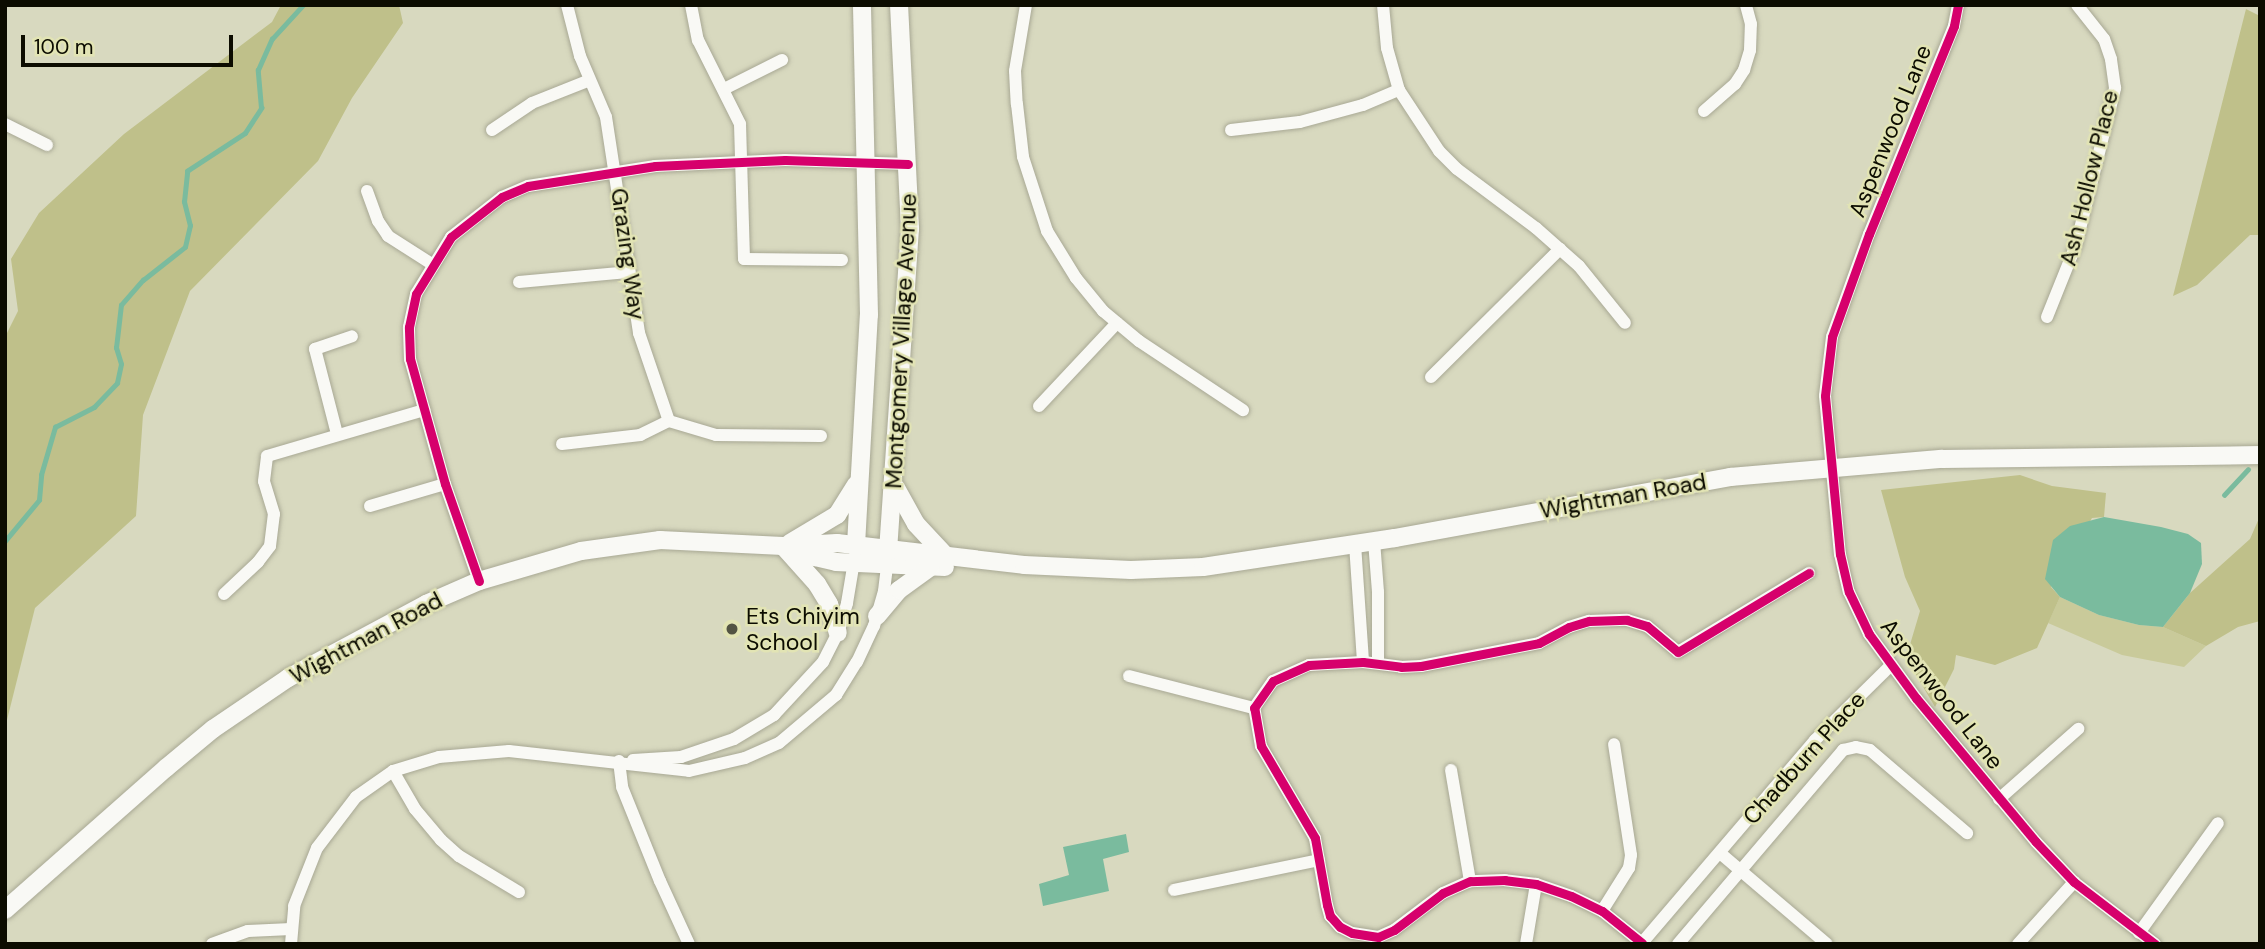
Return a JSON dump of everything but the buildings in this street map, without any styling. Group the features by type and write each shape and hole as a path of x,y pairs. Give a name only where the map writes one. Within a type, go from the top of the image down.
{"main road":[{"name":"Montgomery Village Avenue","path":"855,554 869,315 862,5"},
{"name":"Montgomery Village Avenue","path":"888,559 910,229 900,5"},
{"name":"Wightman Road","path":"5,910 213,729 288,678 332,653 479,581 581,551 660,540 791,546 822,543 855,554 888,559 938,561 967,568 989,562 1131,570 1191,567 1374,541 1730,477 1942,459 2260,454"},
{"path":"838,633 829,604 791,546 837,515 860,479"},
{"path":"877,616 895,594 938,561 894,485"}],"street":[{"name":"Grazing Way","path":"567,5 580,56 606,117 639,333 669,421"},
{"path":"691,5 698,40 740,124 744,259 842,260"},
{"path":"1026,5 1015,71 1023,157 1047,231 1076,278 1117,323 1139,341 1242,410"},
{"path":"1383,5 1387,48 1399,90 1439,151 1457,169 1579,265 1625,323"},
{"path":"1704,111 1735,84 1744,69 1750,50 1751,24 1746,5"},
{"name":"Aspenwood Lane","path":"1958,5 1954,26 1869,234 1832,337 1825,396 1840,554 1849,592 1869,634 1999,799 2074,883 2155,944"},
{"name":"Ash Hollow Place","path":"2047,317 2076,246 2115,88 2112,59 2104,38 2077,5"},
{"path":"724,89 782,60"},
{"path":"492,130 532,103 590,80"},
{"path":"1231,130 1300,122 1363,104 1399,90"},
{"path":"5,124 47,145"},
{"path":"479,581 445,484 410,359 409,327 416,294 451,237 502,197 528,186 655,166 743,162 908,164"},
{"path":"367,191 378,221 388,236 432,264"},
{"path":"1431,377 1560,249"},
{"path":"519,282 628,272"},
{"path":"1039,406 1117,323"},
{"path":"337,434 315,349 352,337"},
{"path":"225,594 258,562 270,546 274,514 264,481 267,456 424,410"},
{"path":"562,444 640,435 669,421 716,435 821,436"},
{"path":"370,506 445,484"},
{"path":"1374,541 1378,592 1378,663"},
{"path":"1355,544 1363,662"},
{"path":"619,761 681,757 734,739 774,715 808,682 823,662 838,633 847,603 855,554"},
{"path":"291,944 291,929 302,880 317,848 356,797 393,771 439,757 470,752 509,751 619,761 662,770 689,771 745,758 779,743 836,695 857,662 877,616 888,559"},
{"path":"1642,943 1602,911 1571,896 1536,884 1505,880 1470,881 1443,893 1394,930 1370,941 1340,927 1330,916 1319,860 1307,821 1261,746 1254,708 1273,681 1288,672 1309,665 1363,662 1401,667 1458,659 1539,643 1569,627 1608,619 1647,626 1678,652 1809,573"},
{"name":"Chadburn Place","path":"1642,943 1815,740 1891,665"},
{"path":"1129,676 1254,708"},
{"path":"1999,799 2078,729"},
{"path":"1602,911 1629,868 1631,855 1614,744"},
{"name":"Chadburn Place","path":"1678,944 1843,750 1856,747 1870,750 1967,833"},
{"path":"619,761 622,787 689,944"},
{"path":"1451,770 1470,881"},
{"path":"393,771 415,809 441,840 459,856 519,892"},
{"path":"2138,933 2218,823"},
{"path":"1720,853 1827,944"},
{"path":"1174,890 1319,860"},
{"path":"2018,944 2074,883"},
{"path":"1526,944 1536,884"},
{"path":"212,944 248,931 291,929"}],"shaded area":[{"path":"281,5 399,5 403,23 352,98 318,161 190,291 143,415 136,516 35,608 5,728 5,337 18,311 11,259 39,213 124,134 272,22"},
{"path":"2246,9 2260,16 2260,235 2250,235 2197,285 2173,296"},
{"path":"2020,475 2052,486 2106,493 2104,517 2092,518 2051,587 2060,597 2037,648 1995,665 1956,655 1954,669 1935,707 1906,658 1920,611 1905,577 1881,490"},
{"path":"2260,516 2260,621 2238,627 2206,646 2163,627 2190,593 2250,539"},
{"path":"2104,517 2188,534 2201,543 2202,564 2190,593 2163,627 2139,625 2099,615 2060,597 2045,579 2053,540 2070,526"},
{"path":"2060,597 2099,615 2139,625 2163,627 2206,646 2184,667 2122,655 2048,623"},
{"path":"1126,834 1129,852 1103,859 1109,891 1043,906 1039,884 1069,875 1063,847"}],"waterway":[{"path":"5,541 39,500 41,475 55,427 94,407 117,383 121,364 116,348 121,305 143,280 185,247 190,226 184,202 187,171 245,133 261,108 258,70 272,39 303,5"},
{"path":"2224,495 2248,469"}],"cycle path":[{"path":"1958,5 1954,26 1869,234 1832,337 1825,396 1840,554 1849,592 1869,634 1916,698 2036,842 2074,882 2155,944"},
{"path":"479,581 445,484 410,359 409,327 416,294 451,237 502,197 528,186 655,166 785,160 908,164"},
{"path":"1642,943 1602,911 1571,896 1536,884 1505,880 1470,881 1443,893 1394,930 1378,937 1352,933 1340,927 1330,916 1315,838 1261,746 1254,708 1273,681 1309,665 1363,662 1401,667 1421,666 1539,643 1569,627 1589,621 1627,620 1647,626 1678,652 1809,573"}],"place":[{"name":"Ets Chiyim School","path":"732,629"}]}
